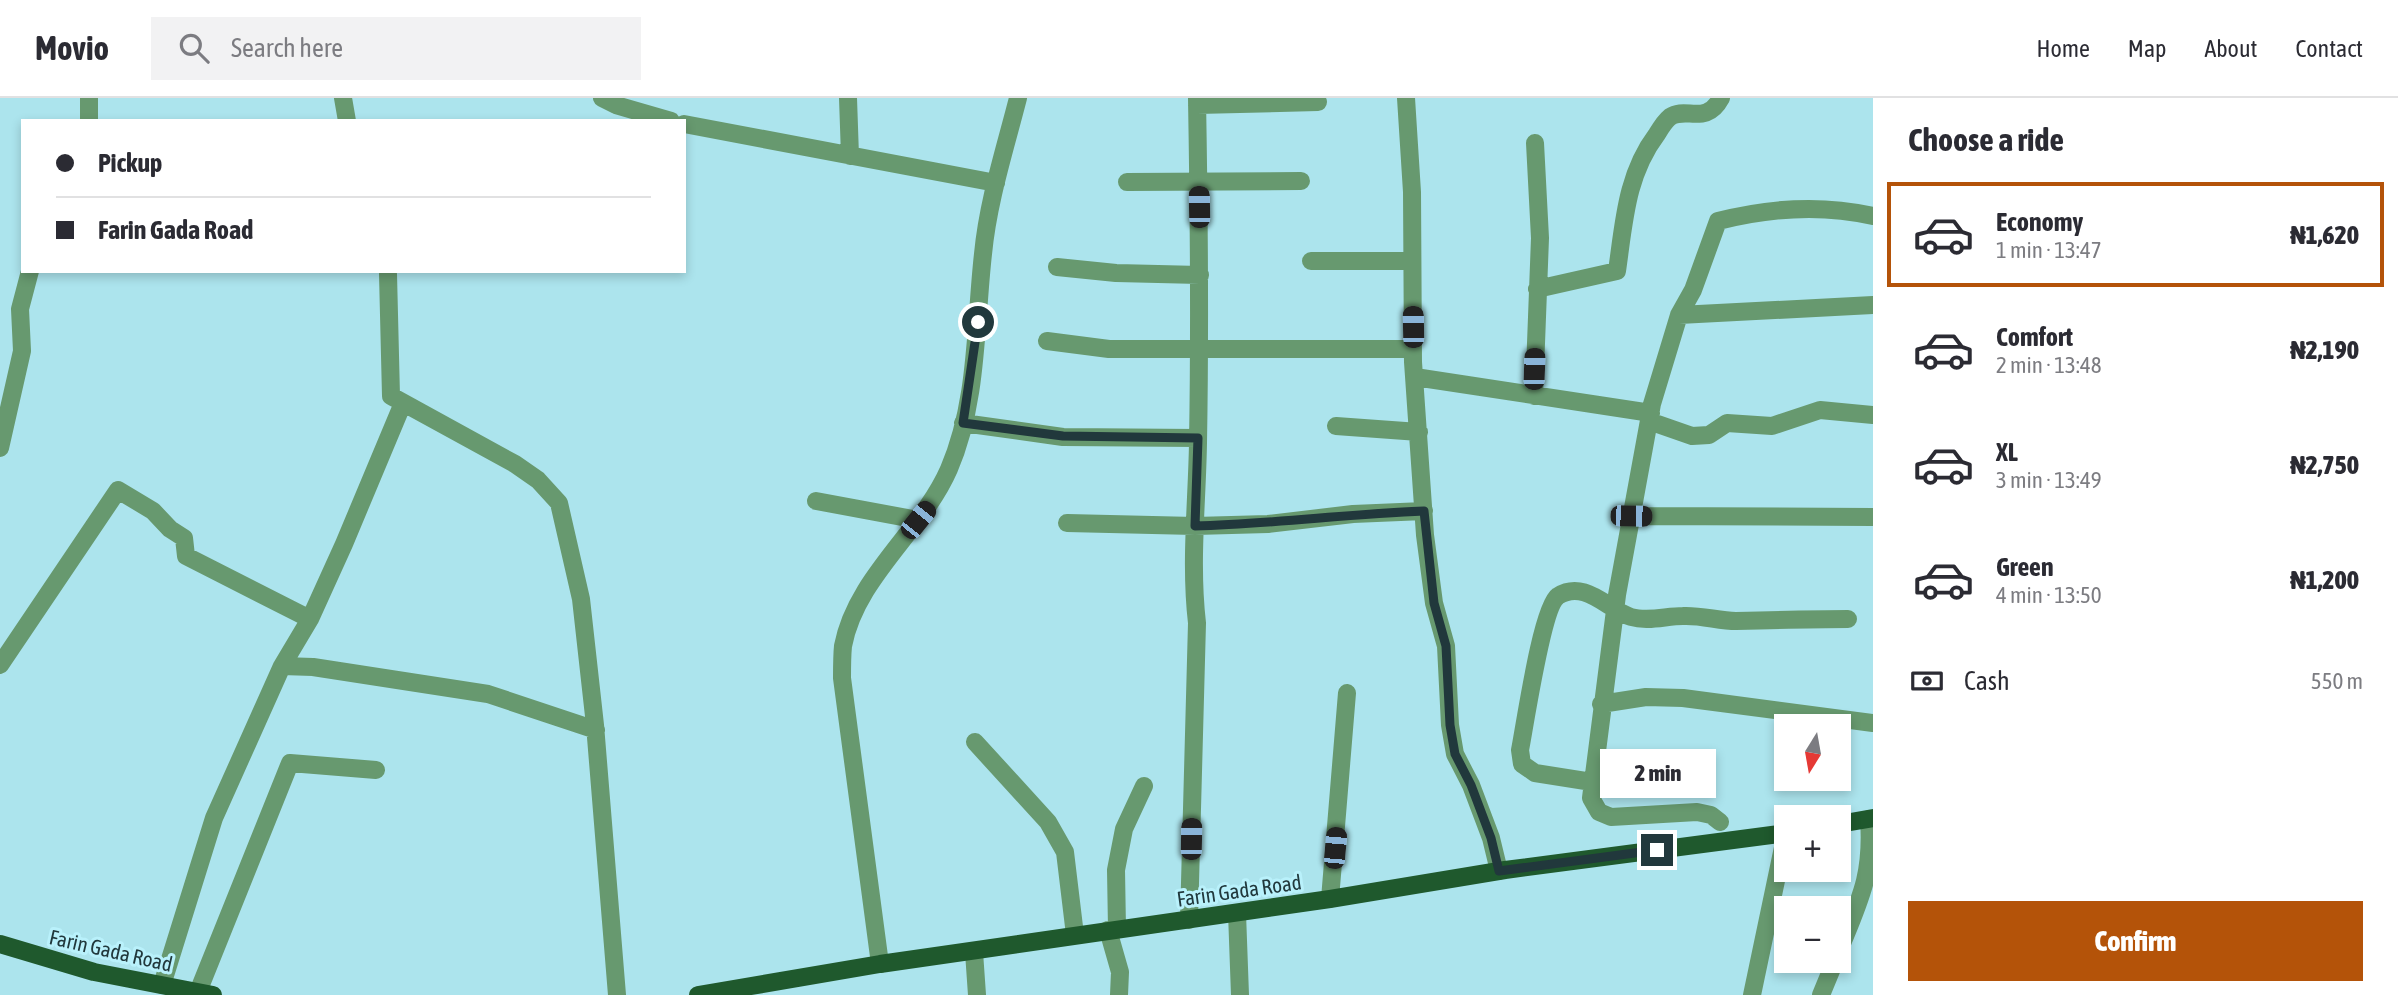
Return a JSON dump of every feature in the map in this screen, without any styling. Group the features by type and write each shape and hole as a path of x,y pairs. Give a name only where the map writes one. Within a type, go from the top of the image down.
{"main road":[{"path":"1851,822 1871,818"},
{"name":"Farin Gada Road","path":"703,995 755,990 880,964 1330,900 1499,871 1774,835"},
{"name":"Farin Gada Road","path":"0,944 94,972 206,994"}],"street":[{"path":"89,98 89,119"},
{"path":"343,98 346,119"},
{"path":"602,98 631,103 661,119"},
{"path":"848,98 850,156"},
{"path":"880,964 842,678 843,646 865,593 918,520 948,470 963,423 976,346 983,251 1017,98"},
{"path":"1406,98 1412,192 1413,349 1424,511 1434,603 1446,646 1450,725 1455,754 1471,785 1491,838 1499,871"},
{"path":"1537,289 1617,271 1631,179 1645,150 1669,117 1680,113 1694,116 1704,113 1717,106 1721,98"},
{"path":"1189,920 1197,623 1193,589 1200,275 1197,102 1318,102"},
{"path":"686,124 996,183"},
{"path":"1534,396 1540,238 1535,143"},
{"path":"1127,182 1301,181"},
{"path":"1720,822 1711,814 1697,812 1611,817 1599,812 1591,798 1615,608 1650,417 1679,315 1693,289 1718,221 1763,211 1809,208 1873,216"},
{"path":"1311,261 1411,261"},
{"path":"1057,267 1116,273 1200,275"},
{"path":"0,448 22,351 20,309 29,273"},
{"path":"388,274 391,396 515,464 538,480 559,503 581,599 596,730 617,995"},
{"path":"1679,315 1873,305"},
{"path":"1047,341 1109,349 1413,349"},
{"path":"1415,377 1650,417 1692,436 1709,435 1727,423 1772,426 1820,410 1873,415"},
{"path":"162,985 214,818 282,666 310,619 404,403"},
{"path":"963,423 1063,436 1198,438"},
{"path":"1336,426 1419,432"},
{"path":"0,665 118,490 153,511 170,530 184,538 186,556 310,619"},
{"path":"816,501 918,520"},
{"path":"1067,523 1195,526 1268,524 1353,514 1424,511"},
{"path":"1631,516 1873,517"},
{"path":"1592,782 1535,773 1522,764 1520,750 1550,607 1558,596 1576,591 1590,594 1628,617 1648,620 1682,615 1734,621 1848,619"},
{"path":"282,666 313,667 488,694 596,730"},
{"path":"1330,900 1347,693"},
{"path":"1601,704 1646,697 1683,698 1873,723"},
{"path":"975,742 1048,822 1065,852 1075,935"},
{"path":"206,994 290,763 376,770"},
{"path":"1119,995 1120,972 1113,930 1116,870 1124,829 1144,786"},
{"path":"1851,922 1866,886 1871,853 1871,818"},
{"path":"1752,995 1776,882"},
{"path":"1237,913 1240,995"},
{"path":"974,952 977,995"},
{"path":"1821,995 1830,973"}],"route":[{"path":"978,322 963,423 1063,436 1198,438 1195,526 1268,524 1353,514 1424,511 1434,603 1446,646 1450,725 1455,754 1471,785 1491,838 1499,871 1657,850"}]}
